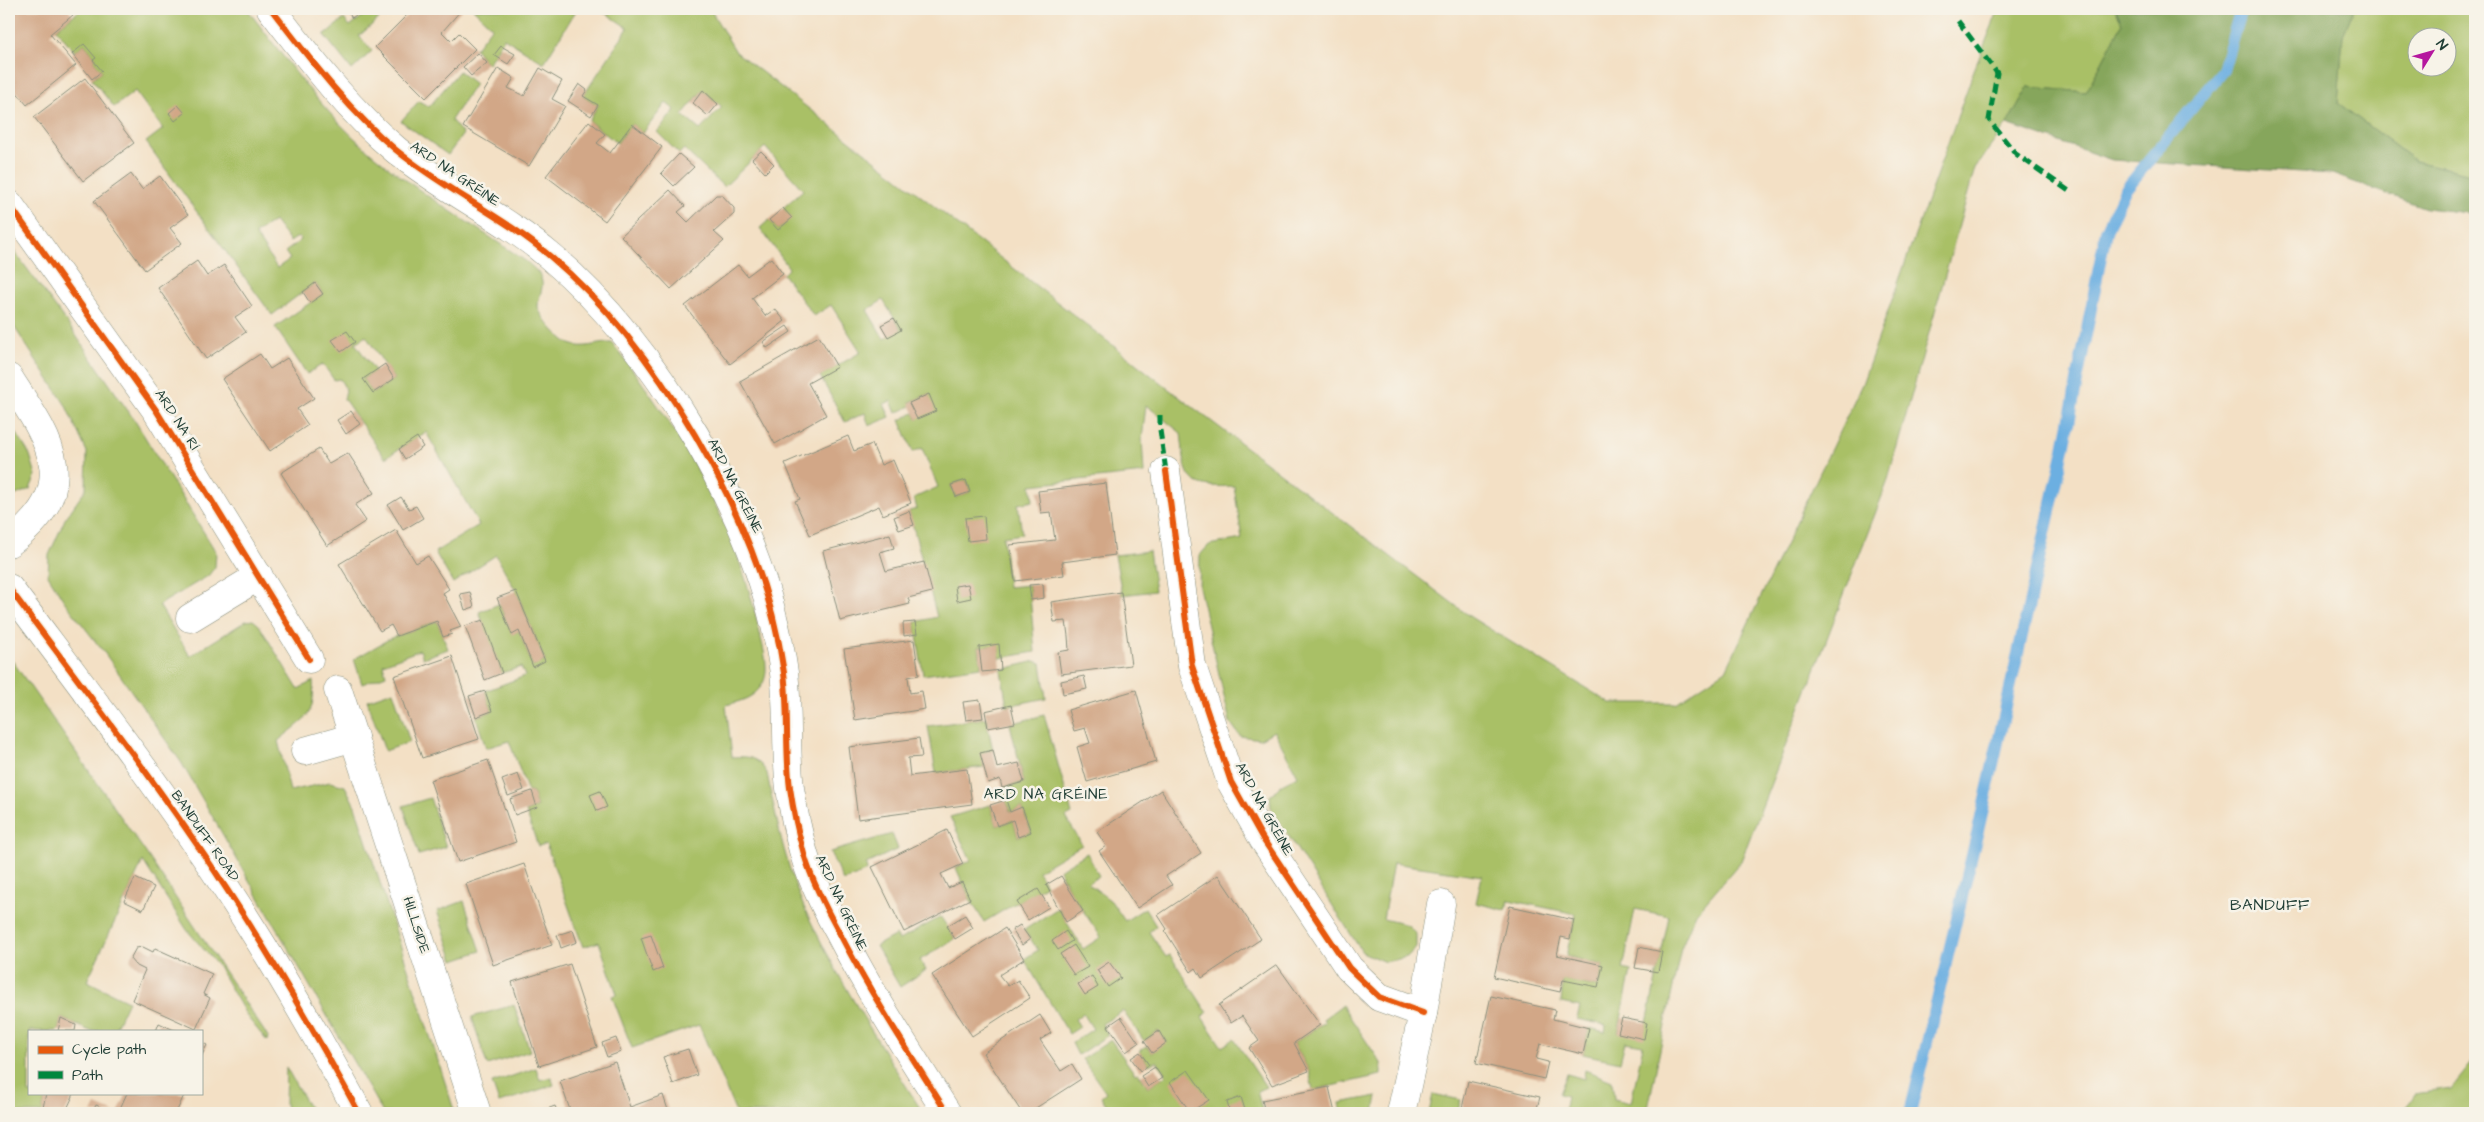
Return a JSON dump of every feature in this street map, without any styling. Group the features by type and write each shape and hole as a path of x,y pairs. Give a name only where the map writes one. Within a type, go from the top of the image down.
{"street":[{"name":"ARD NA GRÉINE","path":"271,9 344,99 394,148 439,183 495,217 550,256 591,294 626,332 659,378 693,432 722,484 748,538 769,602 784,674 790,787 804,855 828,912 861,975 947,1113"},
{"name":"ARD NA RÍ","path":"9,204 156,410 309,659"},
{"path":"9,378 30,410 53,459 54,489 41,513 9,543"},
{"name":"ARD NA GRÉINE","path":"1166,471 1192,666 1231,782 1263,839 1349,968 1379,997 1422,1013"},
{"path":"190,618 259,576"},
{"name":"BANDUFF ROAD","path":"9,588 179,818 225,886 273,963 359,1113"},
{"name":"HILLSIDE","path":"338,690 477,1113"},
{"path":"305,751 354,737"},
{"path":"1401,1113 1422,1013 1441,904"}],"green space":[{"path":"78,9 247,9 305,84 353,137 409,182 536,270 542,280 538,302 539,310 551,327 566,342 575,346 612,343 661,410 703,481 737,555 750,594 764,652 766,671 763,683 756,692 742,700 726,705 732,757 752,759 760,764 767,773 784,849 796,886 811,922 850,995 923,1113 736,1113 699,1025 632,1048 612,996 617,994 599,942 583,947 546,844 538,846 526,812 537,807 532,791 528,792 509,741 486,748 476,717 492,711 485,691 525,676 521,667 502,673 479,612 499,604 512,634 519,631 533,667 545,661 516,591 496,555 453,583 435,552 479,525 426,432 385,458 344,399 346,390 340,379 334,380 323,364 307,374 275,327 323,294 315,283 272,315 146,142 163,129 135,91 114,107 92,79 102,71 93,60 96,58 84,44 75,52 56,29 79,11","holes":["274,221 290,242 299,236 301,240 285,252 290,259 277,268 255,234","366,336 394,379 373,393 363,379 375,371 355,343"]},
{"path":"372,9 390,9 359,36 372,51 352,70 324,35 344,19 350,26"},
{"path":"473,9 577,9 544,63 504,38 488,64 475,49 492,27"},
{"path":"590,9 710,9 736,52 1170,390 1472,618 1610,703 1676,703 1726,670 1862,384 1974,70 1999,9 2116,9 2122,24 2086,92 2028,87 2007,124 1975,168 1887,483 1741,861 1696,913 1681,948 1647,1113 1564,1113 1567,1096 1559,1094 1567,1074 1584,1079 1585,1070 1612,1081 1614,1099 1631,1103 1643,1045 1625,1042 1620,1062 1583,1054 1589,1028 1605,1032 1606,1025 1577,1019 1580,1007 1561,1003 1563,980 1598,987 1603,965 1566,956 1576,914 1509,900 1505,910 1476,903 1482,876 1393,863 1383,919 1408,925 1416,934 1416,947 1407,957 1385,962 1362,952 1271,808 1270,796 1280,786 1298,776 1274,731 1260,739 1240,736 1230,722 1199,587 1200,555 1209,545 1242,539 1234,486 1205,485 1191,477 1184,460 1181,433 1146,405 1142,439 1144,473 1031,485 1033,501 1018,504 1022,534 1003,537 1008,587 1029,585 1035,652 1000,658 998,645 979,647 981,667 923,675 915,622 937,617 909,511 917,509 914,498 938,487 922,448 913,452 900,420 914,413 917,419 929,394 910,402 911,406 896,413 891,401 884,404 890,417 869,426 865,413 845,422 820,376 861,352 831,305 814,316 783,274 789,268 760,228 769,220 778,230 791,218 783,208 803,190 765,147 724,187 684,149 679,154 657,132 675,110 666,103 643,133 632,124 617,143 589,121 598,105 583,96 628,28 607,14","holes":["703,90 722,107 700,130 682,115","883,300 901,329 884,339 867,310","966,480 970,492 956,497 951,485","1635,909 1669,916 1647,1023 1618,1033 1631,971 1623,969"]},
{"path":"2116,9 2354,9 2343,35 2338,103 2415,161 2475,175 2475,214 2426,208 2332,174 2112,160 2007,124 2028,87 2086,92 2122,24"},
{"path":"2354,9 2475,9 2475,175 2415,161 2338,103 2343,34"},
{"path":"459,71 475,84 451,120 463,134 448,155 401,121 419,101 429,107"},
{"path":"9,244 70,327 135,421 216,552 215,567 208,576 159,605 190,656 246,621 253,620 259,625 298,689 313,681 312,703 306,717 278,741 290,791 330,782 345,786 355,806 455,1113 383,1113 181,762 106,655 64,601 48,575 49,555 65,519 86,489 87,452 65,404 9,319"},
{"path":"9,421 30,455 36,475 30,489 9,498"},
{"path":"1149,551 1155,591 1122,595 1115,555"},
{"path":"437,621 448,649 423,658 420,650 383,664 386,675 362,684 354,659 391,638"},
{"path":"9,656 146,853 268,1037 267,1041 248,1018 218,966 187,930 143,861 87,981 128,1001 114,1030 88,1030 61,1018 58,1030 28,1030 28,1094 46,1094 42,1113 9,1113"},
{"path":"1035,661 1041,663 1046,698 1007,706 1001,670"},
{"path":"393,691 410,742 385,751 367,700"},
{"path":"1044,715 1072,814 1066,817 1082,845 1038,871 1046,885 984,922 970,899 956,868 971,860 950,817 990,805 997,826 1013,820 1018,837 1031,832 1022,807 1010,812 1002,788 1024,782 1010,724"},
{"path":"986,718 993,750 981,753 984,767 936,773 928,726"},
{"path":"430,798 446,847 419,855 403,806"},
{"path":"892,834 898,849 866,864 867,871 843,881 830,852"},
{"path":"1087,853 1099,876 1088,883 1111,901 1125,921 1145,908 1156,926 1149,932 1166,957 1170,955 1207,1012 1202,1017 1222,1047 1234,1039 1266,1087 1257,1091 1263,1113 1112,1113 1101,1097 1106,1093 1082,1059 1111,1040 1135,1074 1138,1073 1148,1087 1166,1075 1157,1061 1149,1065 1139,1051 1147,1046 1152,1053 1166,1042 1158,1031 1144,1041 1123,1011 1102,1024 1108,1035 1078,1055 1072,1043 1093,1029 1083,1013 1075,1019 1080,1027 1069,1034 1024,959 1038,950 1024,930 1058,908 1083,949 1101,937 1071,893 1059,870"},
{"path":"464,901 481,951 454,960 437,911"},
{"path":"941,917 955,939 920,960 926,970 900,987 876,946 896,935 899,940"},
{"path":"514,1005 530,1051 487,1065 472,1017"},
{"path":"1342,1005 1381,1063 1381,1075 1313,1090 1309,1071 1294,1043 1325,1022 1323,1019"},
{"path":"2475,1059 2475,1113 2402,1113 2414,1094 2451,1089"},
{"path":"286,1067 312,1113 287,1113 285,1104"},
{"path":"536,1068 540,1080 551,1077 554,1085 499,1103 492,1083"},
{"path":"1433,1094 1461,1100 1457,1113 1429,1113"},
{"path":"1377,1096 1374,1113 1342,1113 1340,1103"}],"building":[{"path":"17,9 68,9 73,15 50,34 76,65 27,105 9,83 9,15"},
{"path":"346,9 364,9 352,18"},
{"path":"413,9 462,9 442,32 451,41 459,33 475,49 426,98 375,47"},
{"path":"84,44 96,58 93,60 102,71 92,79 72,54"},
{"path":"501,46 515,54 508,64 494,55"},
{"path":"478,53 487,63 471,76 463,67"},
{"path":"498,68 514,78 508,88 524,96 540,68 562,81 552,99 565,106 529,166 463,127"},
{"path":"85,78 134,143 83,181 34,117"},
{"path":"579,84 587,90 583,96 598,105 591,116 568,101"},
{"path":"703,90 718,104 708,116 693,103"},
{"path":"178,105 185,113 175,121 169,113"},
{"path":"589,121 605,134 597,143 610,153 632,124 662,147 605,221 546,176"},
{"path":"761,151 774,164 765,173 752,159"},
{"path":"679,154 694,167 674,186 661,173"},
{"path":"131,174 142,189 160,176 188,215 170,228 182,243 145,270 94,201"},
{"path":"670,190 685,206 678,212 688,222 716,195 722,195 734,208 734,214 714,232 724,241 671,289 621,236"},
{"path":"783,208 792,218 778,230 769,220"},
{"path":"771,258 783,274 752,298 765,316 775,309 785,321 730,364 685,306 738,265 747,276"},
{"path":"197,261 207,276 224,265 252,306 235,317 246,332 206,359 158,288"},
{"path":"315,283 323,294 310,303 303,292"},
{"path":"894,318 901,330 888,337 881,325"},
{"path":"787,326 791,332 767,348 763,342"},
{"path":"347,331 355,342 341,352 332,340"},
{"path":"819,336 837,367 808,383 826,415 775,444 740,381"},
{"path":"260,354 270,369 287,358 314,398 297,409 308,425 270,451 222,379"},
{"path":"385,364 394,379 373,393 363,379"},
{"path":"929,394 936,411 917,419 909,403"},
{"path":"351,411 360,424 346,434 337,420"},
{"path":"848,436 854,451 872,444 881,465 893,460 911,503 883,515 879,506 810,535 795,501 800,499 785,463"},
{"path":"417,437 423,447 405,459 399,449"},
{"path":"319,449 329,464 348,453 374,493 355,505 366,521 327,546 281,473"},
{"path":"966,480 970,492 956,497 951,485"},
{"path":"1106,483 1115,555 1062,562 1064,575 1015,581 1010,545 1055,540 1051,512 1041,513 1038,491"},
{"path":"401,497 409,509 416,506 423,518 403,530 388,505"},
{"path":"909,511 914,525 899,530 894,517"},
{"path":"984,516 986,539 968,541 965,518"},
{"path":"396,530 416,563 428,556 449,589 443,593 461,627 450,631 452,634 443,637 437,621 397,636 391,625 380,631 339,564"},
{"path":"890,534 894,548 880,552 886,571 924,562 932,592 908,598 910,604 840,621 823,551"},
{"path":"968,584 971,598 957,601 955,586"},
{"path":"1043,584 1044,598 1031,600 1029,585"},
{"path":"516,591 545,661 533,667 519,631 512,635 497,598"},
{"path":"470,592 474,607 465,610 460,594"},
{"path":"1121,592 1131,665 1061,674 1058,652 1069,650 1066,621 1054,622 1051,602"},
{"path":"483,620 502,673 485,680 465,626"},
{"path":"915,622 917,634 904,636 903,623"},
{"path":"914,640 919,675 908,677 910,693 922,691 925,709 855,720 844,649"},
{"path":"999,644 1001,670 982,672 979,647"},
{"path":"452,656 479,739 422,758 394,676"},
{"path":"1084,676 1087,689 1063,694 1061,681"},
{"path":"1136,690 1156,762 1087,782 1077,747 1090,743 1085,728 1074,731 1068,710"},
{"path":"485,691 492,711 476,717 469,696"},
{"path":"980,700 983,718 966,720 963,702"},
{"path":"1011,705 1015,723 988,728 985,711"},
{"path":"919,738 922,757 908,758 910,776 967,769 972,804 858,819 849,747"},
{"path":"993,750 997,768 1019,763 1024,782 1002,788 1000,779 988,783 980,753"},
{"path":"488,760 516,842 458,862 430,780"},
{"path":"518,774 524,790 508,796 502,780"},
{"path":"1161,790 1201,853 1166,876 1172,885 1137,908 1099,851 1106,846 1097,832"},
{"path":"532,791 537,807 515,815 510,799"},
{"path":"600,791 607,807 597,811 590,795"},
{"path":"1006,800 1010,812 1022,807 1031,832 1018,837 1013,820 997,826 990,805"},
{"path":"947,830 963,864 941,874 948,888 962,882 970,899 904,932 872,867"},
{"path":"524,864 552,945 493,965 466,884"},
{"path":"1218,875 1261,939 1202,978 1196,968 1191,972 1165,931 1167,929 1158,915"},
{"path":"1061,876 1083,911 1066,922 1046,885"},
{"path":"135,878 154,887 143,910 124,901"},
{"path":"1038,889 1049,907 1028,920 1017,902"},
{"path":"1510,906 1574,920 1570,939 1561,937 1557,955 1603,965 1598,987 1563,980 1560,992 1494,977"},
{"path":"965,915 973,928 955,939 947,926"},
{"path":"1020,925 1030,939 1022,945 1012,930"},
{"path":"1005,928 1024,959 999,975 1008,986 1018,980 1030,998 972,1036 932,975"},
{"path":"573,930 577,942 561,948 557,935"},
{"path":"1066,931 1072,941 1058,950 1052,941"},
{"path":"651,935 663,968 653,972 641,938"},
{"path":"1074,945 1088,967 1074,975 1060,954"},
{"path":"143,947 153,952 155,948 212,974 203,994 210,998 196,1029 132,1000 145,970 135,965 130,959 136,948"},
{"path":"1639,947 1662,952 1658,972 1635,968"},
{"path":"1109,962 1121,978 1108,987 1097,970"},
{"path":"570,964 597,1047 539,1066 512,982"},
{"path":"1277,965 1320,1025 1294,1043 1309,1071 1272,1085 1249,1048 1259,1041 1242,1016 1231,1023 1219,1005"},
{"path":"1092,976 1098,987 1085,995 1078,984"},
{"path":"1491,996 1555,1010 1553,1019 1589,1028 1583,1054 1540,1044 1536,1059 1548,1062 1544,1079 1476,1063"},
{"path":"1040,1015 1051,1033 1040,1040 1061,1071 1072,1064 1081,1079 1028,1113 1022,1113 983,1053"},
{"path":"1121,1017 1139,1043 1126,1052 1108,1026"},
{"path":"61,1018 76,1025 75,1030 58,1030"},
{"path":"1622,1018 1647,1023 1644,1039 1618,1033"},
{"path":"159,1023 174,1030 156,1030"},
{"path":"1159,1031 1166,1043 1152,1053 1144,1041"},
{"path":"616,1038 621,1052 607,1057 602,1043"},
{"path":"202,1042 207,1045 202,1055"},
{"path":"688,1049 697,1075 673,1084 663,1057"},
{"path":"1140,1052 1149,1065 1140,1071 1131,1058"},
{"path":"615,1062 630,1107 663,1095 669,1113 571,1113 560,1081"},
{"path":"1155,1067 1162,1078 1148,1087 1141,1076"},
{"path":"1188,1070 1209,1100 1190,1112 1170,1082"},
{"path":"1468,1081 1540,1097 1536,1112 1523,1109 1522,1113 1461,1113"},
{"path":"1329,1087 1335,1113 1265,1113 1262,1100"},
{"path":"46,1094 74,1094 65,1113 42,1113"},
{"path":"127,1094 185,1094 176,1113 118,1113"},
{"path":"1241,1097 1246,1113 1230,1113 1227,1102"},
{"path":"96,1105 115,1113 92,1113"},
{"path":"555,1106 558,1113 536,1113"}],"waterway":[{"path":"1910,1113 1980,822 2064,449 2106,231 2125,190 2223,70 2241,9"}],"marked path":[{"path":"1958,21 1997,73 1989,120 2016,154 2069,191"},
{"path":"1160,415 1160,430 1166,471"}],"cycle path":[{"path":"271,9 345,101 396,150 434,178 533,242 573,276 630,340 680,410 711,463 739,520 762,579 771,610 784,673 790,788 800,838 811,874 830,915 865,980 947,1113"},
{"path":"9,204 156,410 309,659"},
{"path":"1166,471 1192,666 1231,782 1263,839 1349,968 1379,997 1423,1013"},
{"path":"9,588 146,772 199,847 260,941 359,1113"}],"district":[{"name":"ARD NA GRÉINE","path":"1046,794"},
{"name":"BANDUFF","path":"2270,905"}]}
